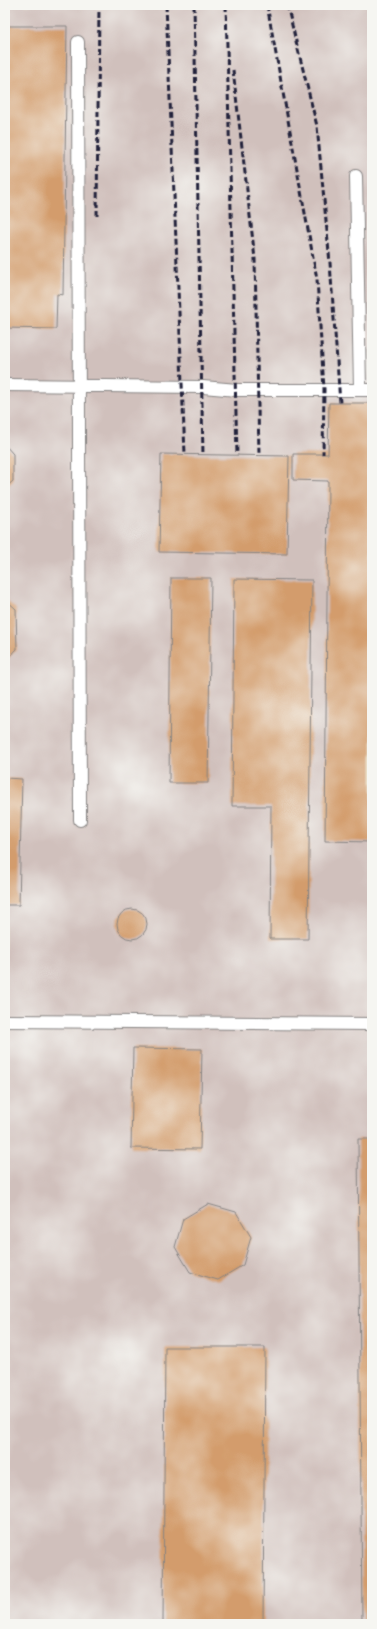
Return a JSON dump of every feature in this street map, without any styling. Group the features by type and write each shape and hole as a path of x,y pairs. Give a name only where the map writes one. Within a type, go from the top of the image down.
{"lane":[{"path":"78,42 80,820"},
{"path":"5,385 203,387 237,390 366,390 356,176"},
{"path":"5,1021 372,1024"}],"shaded area":[{"path":"5,5 372,5 372,1624 5,1624"}],"building":[{"path":"5,26 67,26 63,295 57,294 56,329 5,328"},
{"path":"329,403 372,403 372,842 325,841 328,481 293,480 293,454 328,454"},
{"path":"5,445 13,454 13,481 5,488"},
{"path":"161,454 289,456 287,554 159,552"},
{"path":"171,578 211,578 208,783 169,783"},
{"path":"234,579 312,580 308,939 270,939 271,806 232,806"},
{"path":"5,599 16,609 17,649 5,662"},
{"path":"5,778 22,779 19,905 5,905"},
{"path":"132,909 143,913 147,924 143,935 132,939 121,935 117,924 121,913"},
{"path":"133,1048 202,1049 200,1149 131,1148"},
{"path":"358,1139 372,1139 372,1624 362,1624"},
{"path":"208,1204 236,1212 251,1237 243,1265 218,1280 190,1272 175,1247 183,1219"},
{"path":"165,1347 265,1347 263,1624 163,1624"}],"railway":[{"path":"97,216 99,5"},
{"path":"166,5 185,454"},
{"path":"194,5 203,455"},
{"path":"226,5 237,455"},
{"path":"267,5 317,279 324,389 323,454"},
{"path":"287,5 317,126 330,263 340,403"},
{"path":"233,70 255,259 259,455"}]}
